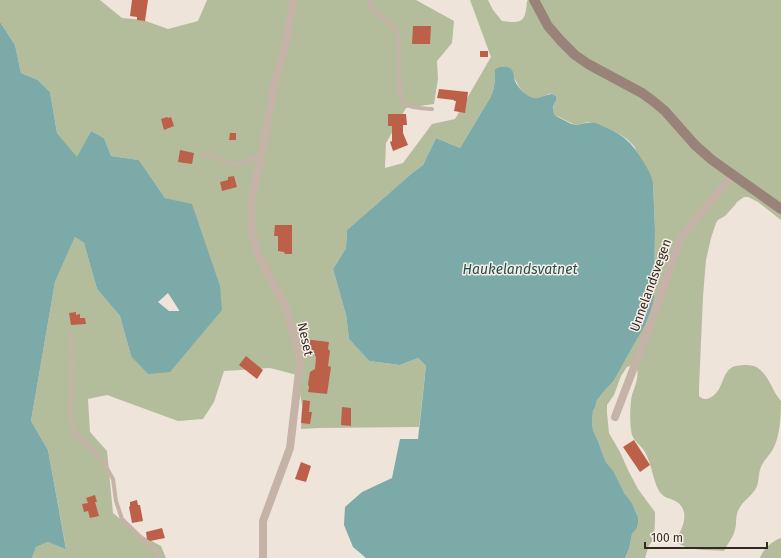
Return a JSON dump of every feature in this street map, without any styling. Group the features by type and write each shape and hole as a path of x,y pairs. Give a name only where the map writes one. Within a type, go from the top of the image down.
{"main road":[{"path":"534,0 548,26 576,55 588,64 642,93 653,101 665,111 712,160 781,209"}],"street":[{"name":"Neset","path":"263,558 263,521 290,448 300,363 293,331 284,302 257,252 252,230 251,204 275,82 286,42 293,0"},
{"name":"Unnelandsvegen","path":"615,417 681,237 733,175"}],"lane":[{"path":"369,0 369,4 376,13 390,23 398,33 401,100 414,107 432,109"},
{"path":"203,153 235,165 240,165 262,154"},
{"path":"71,336 71,414 72,425 75,433 95,452 104,463 113,479 116,501 122,519 157,553 160,558"}],"green space":[{"path":"0,0 100,0 122,18 143,20 168,29 198,21 207,0 416,0 454,21 452,43 437,61 438,79 434,104 406,108 386,143 385,168 403,163 432,124 455,119 491,57 470,0 488,0 493,10 502,21 515,22 522,20 524,17 528,0 781,0 781,220 758,202 748,197 744,197 716,223 706,260 699,396 705,399 710,398 719,389 725,375 731,368 734,366 749,365 756,367 762,372 781,401 780,426 777,439 771,452 761,467 755,490 742,504 738,511 734,533 724,551 685,547 675,541 684,521 684,511 677,502 661,494 655,482 646,454 634,439 632,434 630,423 631,404 632,395 637,380 637,369 636,365 632,365 627,367 621,376 614,395 607,405 609,433 638,489 655,512 655,520 654,539 649,545 645,558 625,558 629,549 632,534 637,528 638,517 632,503 624,494 614,472 606,462 593,430 592,422 593,411 597,400 613,382 650,314 654,298 655,230 653,182 634,146 628,140 596,123 588,122 573,124 555,115 553,111 556,96 549,94 541,98 530,97 518,86 512,71 502,67 495,69 492,95 460,148 436,138 423,165 347,230 346,248 333,269 346,315 349,339 369,361 400,365 418,358 426,366 419,427 301,429 302,406 297,375 270,368 224,371 214,402 203,419 178,421 107,395 88,399 90,432 107,451 113,513 137,533 161,546 166,558 32,558 36,547 48,542 66,548 48,450 31,421 55,282 75,237 84,243 97,289 120,316 131,356 222,310 192,205 165,198 139,160 111,156 104,138 91,131 77,158 57,133 50,92 38,80 21,73 15,45 0,22"},
{"path":"781,538 781,558 760,558 768,546"}],"water":[{"path":"0,22 15,45 21,73 38,80 50,92 57,133 77,157 91,131 104,138 111,156 139,160 165,198 192,204 220,286 222,310 170,372 148,374 131,356 120,316 97,289 84,243 75,237 55,282 31,421 48,450 66,549 48,542 36,547 32,558 0,558","holes":["168,293 179,310 169,311 158,302"]},
{"name":"Haukelandsvatnet","path":"499,67 507,67 511,69 515,81 525,94 534,98 552,94 556,96 553,110 555,115 558,117 571,124 596,123 624,138 633,146 649,172 653,182 655,230 653,305 646,323 613,382 597,400 593,411 592,422 593,430 606,462 614,472 624,493 632,503 638,517 637,528 632,534 629,549 625,558 366,558 353,547 344,525 345,507 362,492 392,478 400,439 418,439 426,366 418,358 400,365 369,361 349,339 346,315 333,269 346,248 347,230 423,165 436,138 460,148 492,95 495,69"}],"building":[{"path":"132,0 148,0 145,21 137,20 137,17 130,16"},
{"path":"413,26 431,26 430,44 412,44"},
{"path":"480,51 488,51 488,57 480,57"},
{"path":"439,89 468,92 465,113 454,111 456,101 437,98"},
{"path":"388,114 406,114 407,125 403,125 403,133 408,145 393,151 390,142 392,141 392,126 388,126"},
{"path":"171,117 174,126 164,130 161,119"},
{"path":"230,133 236,133 236,140 229,140"},
{"path":"180,150 194,153 192,164 178,162"},
{"path":"234,176 237,187 222,191 220,182 228,180 228,177"},
{"path":"275,225 292,225 292,254 285,254 284,252 278,251 278,236 274,236"},
{"path":"76,312 76,315 80,314 80,318 85,318 86,324 71,325 69,313"},
{"path":"304,339 329,342 328,349 330,351 328,366 331,367 327,394 308,392 310,372 315,369 316,357 315,353 303,351 302,348"},
{"path":"246,356 263,370 257,379 239,365"},
{"path":"303,400 310,401 309,412 312,412 310,424 301,423"},
{"path":"342,407 351,408 351,426 341,425"},
{"path":"634,440 650,465 640,472 623,447"},
{"path":"301,462 311,466 306,482 295,479"},
{"path":"95,495 97,502 95,502 99,516 90,518 88,511 84,512 82,504 88,503 86,498"},
{"path":"137,500 138,505 140,505 143,521 132,523 129,507 130,502"},
{"path":"162,528 165,538 150,541 147,539 146,532"}]}
